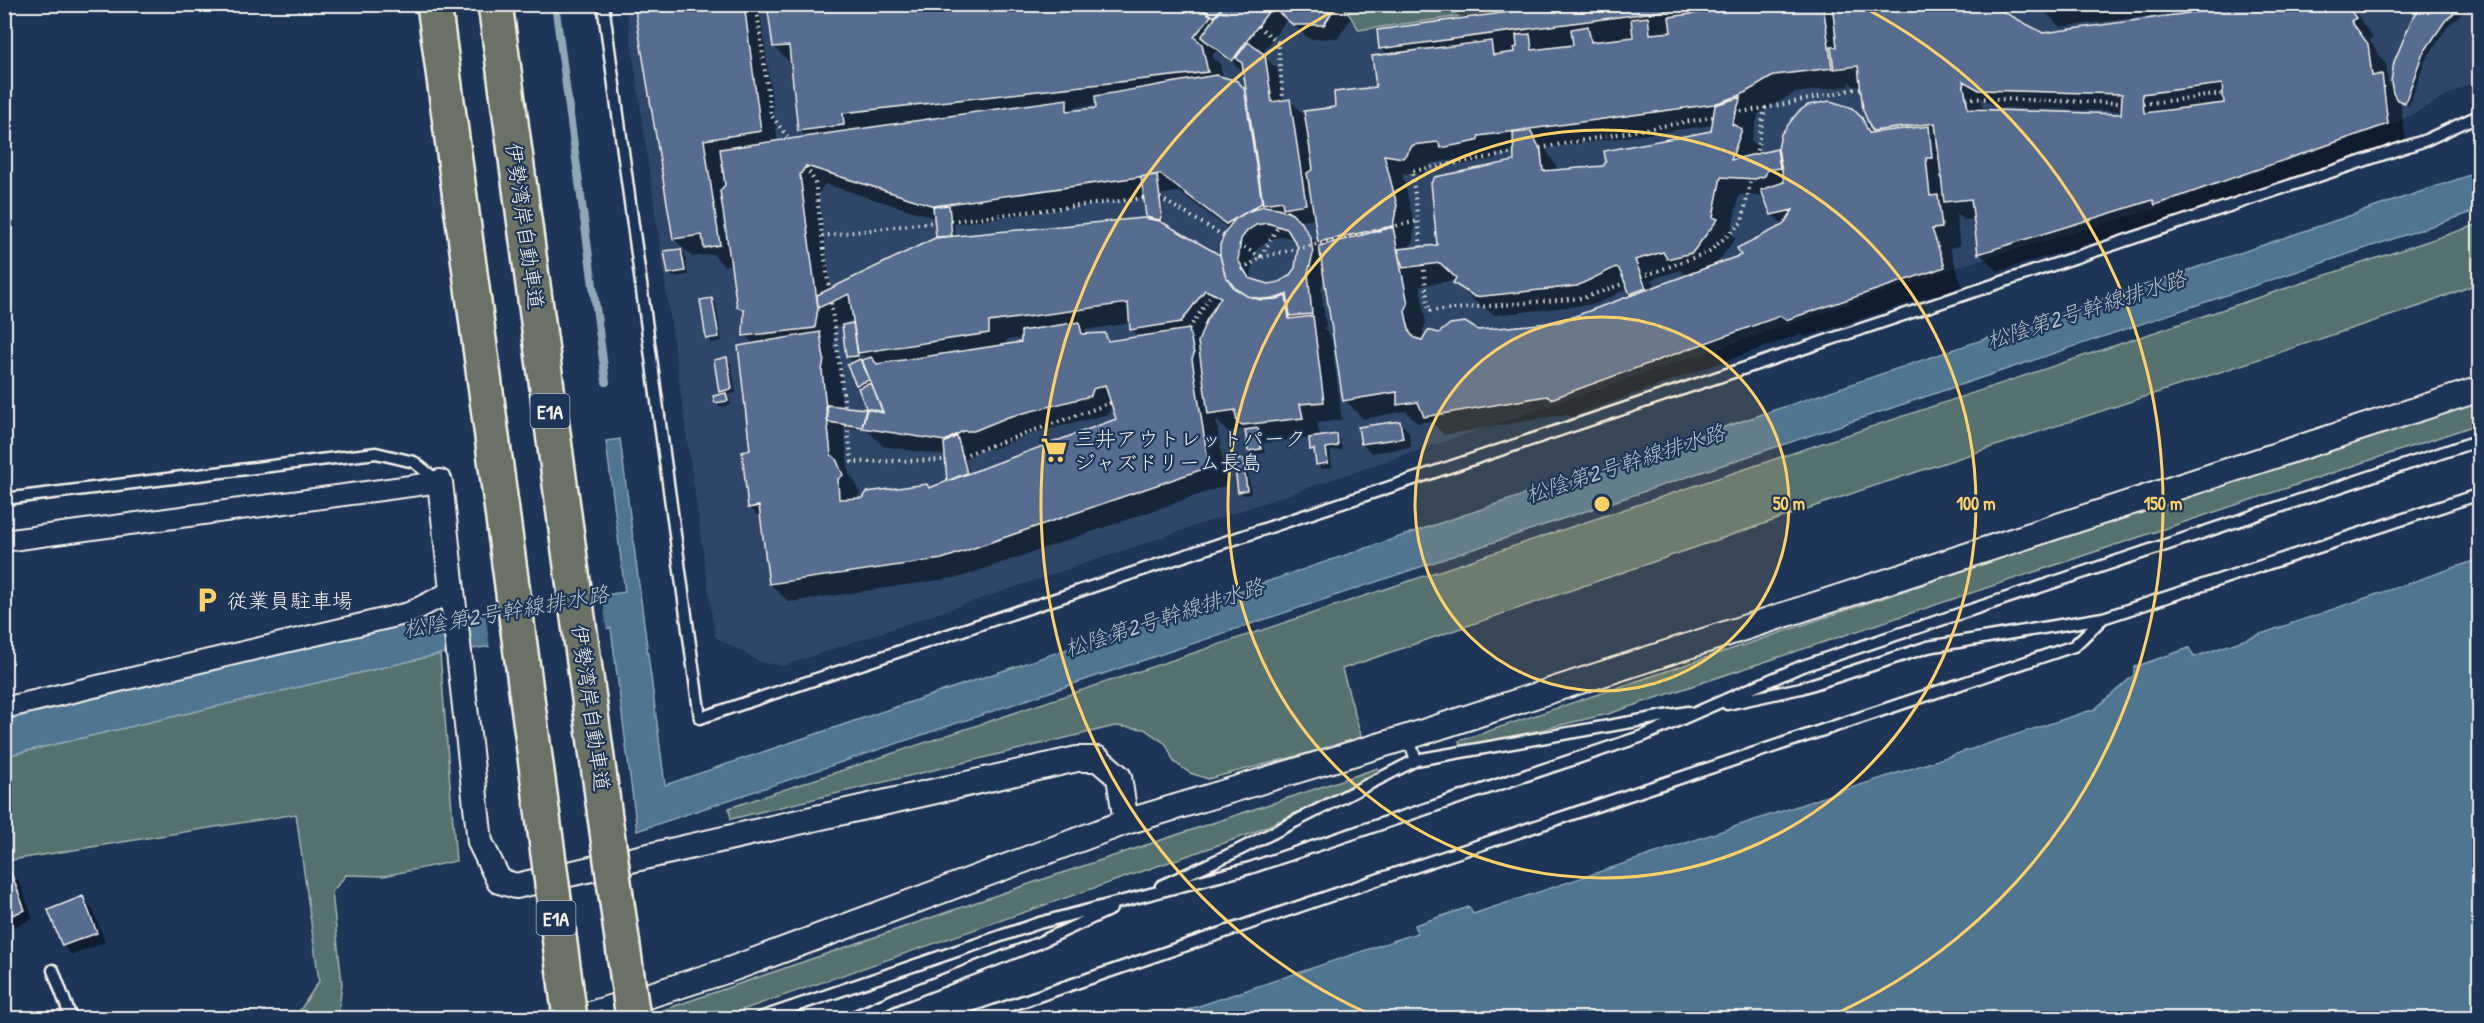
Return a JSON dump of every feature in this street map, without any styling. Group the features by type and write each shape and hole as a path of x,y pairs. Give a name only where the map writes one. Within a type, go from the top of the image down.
{"highway":[{"name":"E1A","path":"434,4 570,1018"},
{"name":"伊勢湾岸自動車道","path":"495,4 633,1018"}],"street":[{"path":"578,1018 729,970 1126,822 1412,749 2480,388"},
{"path":"4,541 440,482 480,842 499,881 516,886 1077,759 1098,759 1119,777 1126,822"},
{"path":"4,708 409,613 453,600"}],"lane":[{"path":"603,4 700,718 2415,144 2480,115"},
{"path":"760,1018 1039,923 1251,868 1643,736 1800,667 2480,440"},
{"path":"4,499 376,453 414,462 440,482"},
{"path":"851,1018 1036,944 1237,851 1412,749 1705,709 1801,688 1928,646 2103,618 2480,494"},
{"path":"974,1018 2074,646 2103,618"},
{"path":"53,970 70,1018"}],"path":[{"path":"756,4 771,115 789,140"},
{"path":"1258,26 1278,42 1283,100"},
{"path":"1735,113 1861,87"},
{"path":"2143,104 2223,94"},
{"path":"1966,98 2121,103"},
{"path":"1756,154 1765,108"},
{"path":"1540,148 1713,117"},
{"path":"1421,247 1412,171 1514,153"},
{"path":"806,167 815,182 829,289"},
{"path":"1641,277 1709,252 1742,222 1751,178"},
{"path":"951,221 1144,198"},
{"path":"1160,198 1224,236"},
{"path":"1287,212 1290,207"},
{"path":"1242,270 1261,257 1418,221"},
{"path":"822,236 934,222"},
{"path":"1261,257 1279,225"},
{"path":"1239,244 1261,257"},
{"path":"1423,264 1429,311 1583,298 1625,283"},
{"path":"1189,329 1213,293"},
{"path":"831,303 844,407"},
{"path":"962,456 1111,403"},
{"path":"847,424 852,462 946,460"}],"shaded area":[{"name":"三井アウトレットパーク ジャズドリーム長島","path":"1343,4 1359,30 1548,4 2038,4 2039,12 2096,4 2479,4 2480,78 2392,125 2157,208 1973,262 783,666 762,663 715,637 626,5"}],"green space":[{"path":"1343,5 1542,5 1359,30"},
{"path":"2479,224 2479,283 2423,305 1865,489 1342,669 1362,739 1208,779 1190,773 1174,762 1166,744 1144,729 1115,726 731,819 729,808"},
{"path":"2479,397 2479,424 1608,714 1462,748 1459,741"},
{"path":"440,654 456,861 384,876 346,875 332,892 342,983 338,1018 295,1018 319,981 296,814 5,861 5,756"},
{"path":"1378,768 1380,774 1250,834 719,1018 640,1018 1026,885"}],"water":[{"name":"松陰第2号幹線排水路","path":"2479,172 2479,210 637,831 611,628 440,654 5,756 5,720 405,625 625,592 606,441 620,439 665,785"},
{"path":"2479,559 2479,1018 1163,1018 1417,933 1415,925 1469,907 1473,914 2095,709 2134,675 2134,667 2189,648 2194,657"}],"pier":[{"path":"602,592 607,632 490,649 485,610"}],"building":[{"path":"634,4 744,4 761,131 704,140 720,245 704,248 702,235 673,239"},
{"path":"767,4 1201,4 1199,7 1211,16 1194,37 1202,44 1208,72 843,113 844,125 798,131 789,46 773,47"},
{"path":"1201,4 1221,4 1223,6 1214,17 1200,6"},
{"path":"1225,4 1274,4 1232,61 1201,37"},
{"path":"1280,4 1337,4 1324,25 1293,25 1276,10"},
{"path":"1452,4 1499,4 1453,11"},
{"path":"1568,4 1715,4 1379,49 1377,30"},
{"path":"1764,4 1823,4 1832,68 1775,75 1741,95 1714,104 1479,136 1477,141 1441,148 1438,142 1413,145 1403,158 1384,155 1397,205 1393,226 1318,242 1307,173 1313,169 1304,111 1335,107 1334,92 1376,87 1372,56 1491,41 1493,55 1515,52 1516,35 1530,34 1532,50 1573,45 1571,29 1588,26 1591,42 1633,37 1631,19 1648,17 1650,34 1671,32 1669,17"},
{"path":"1832,4 1989,4 2043,33 2255,4 2346,4 2356,18 2351,21 2368,44 2372,76 2382,74 2388,124 2155,205 2153,200 1978,254 1971,199 1944,202 1935,123 1872,131 1863,110 1858,66 1834,69 1831,47 1837,47","holes":["1963,81 1979,90 2122,94 2121,114 1968,109","2222,84 2224,103 2144,113 2142,94"]},
{"path":"2039,4 2078,4 2040,9"},
{"path":"2423,4 2464,4 2445,21 2422,55 2405,103 2397,100 2393,93 2391,82 2394,62 2412,19"},
{"path":"1248,42 1265,55 1272,102 1290,99 1306,204 1283,208 1282,201 1263,204 1242,63 1236,58"},
{"path":"1216,75 1237,81 1244,88 1262,203 1226,224 1160,174 934,206 806,166 800,175 818,308 815,328 743,336 744,310 737,307 720,191 725,185 720,149 1067,99 1067,111 1096,108 1095,96"},
{"path":"1741,97 1732,124 1742,129 1731,160 1777,149 1780,168 1767,170 1765,176 1755,179 1721,177 1713,217 1718,219 1692,253 1667,259 1663,252 1635,260 1646,288 1630,294 1616,267 1577,286 1475,297 1453,283 1456,278 1440,263 1403,268 1398,249 1437,245 1431,183 1435,177 1514,161 1513,133 1531,131 1541,151 1543,171 1603,166 1606,162 1604,151 1711,131 1715,105"},
{"path":"1830,101 1852,108 1862,118 1869,133 1929,126 1932,158 1926,158 1930,196 1938,195 1942,228 1932,229 1945,267 1786,320 1780,316 1551,399 1547,396 1424,417 1418,402 1397,405 1397,392 1343,401 1319,246 1393,227 1408,304 1405,311 1410,333 1415,338 1422,340 1428,330 1439,333 1450,324 1465,322 1478,330 1559,322 1741,255 1737,248 1783,225 1793,210 1771,215 1761,190 1784,182 1778,149 1781,134 1798,112 1808,105"},
{"path":"1157,175 1162,215 1160,220 1146,217 1141,177"},
{"path":"949,205 952,236 936,237 933,207"},
{"path":"1263,206 1278,208 1292,214 1303,225 1311,239 1313,254 1308,273 1312,314 1290,316 1287,294 1277,298 1262,299 1247,296 1234,287 1225,275 1220,256 1220,245 1235,219","holes":["1267,223 1287,229 1298,247 1295,268 1289,276 1279,282 1269,284 1249,278 1238,260 1241,239 1247,231 1256,225"]},
{"path":"1143,218 1160,221 1220,255 1225,275 1234,288 1247,296 1261,300 1286,296 1289,319 1313,316 1324,402 1300,404 1303,418 1243,425 1237,423 1235,410 1208,414 1198,342 1206,321 1221,297 1205,290 1181,322 1130,330 1128,303 989,322 989,333 858,353 849,294 818,308 817,295 935,238"},
{"path":"681,249 685,271 668,274 664,251"},
{"path":"712,298 719,337 706,339 700,300"},
{"path":"1079,322 1082,334 1105,333 1108,341 1189,329 1209,467 942,559 769,584 759,506 748,508 742,452 750,450 738,346 820,332 831,455 836,459 843,475 838,479 839,499 863,498 867,492 927,484 929,488 1116,419 1105,385 1093,389 1091,396 1008,417 974,431 963,431 945,441 862,428 867,409 883,413 862,360 871,357 877,364 1021,342 1021,331"},
{"path":"853,323 858,356 846,357 842,325"},
{"path":"727,357 732,389 719,392 714,360"},
{"path":"860,359 869,380 856,385 847,365"},
{"path":"871,383 883,412 866,408 858,388"},
{"path":"726,393 728,401 715,403 713,396"},
{"path":"827,405 866,409 862,427 828,422"},
{"path":"1400,421 1403,438 1361,444 1358,427"},
{"path":"1258,428 1261,449 1248,451 1245,430"},
{"path":"1337,434 1338,446 1326,448 1328,463 1316,465 1314,449 1310,450 1309,438"},
{"path":"957,436 967,473 947,481 944,443"},
{"path":"1243,459 1247,490 1238,492 1234,460"},
{"path":"10,870 25,910 4,918 4,872"},
{"path":"83,896 97,933 62,946 48,910"}],"waterway":[{"path":"555,4 606,382"}],"place":[{"name":"三井アウトレットパーク ジャズドリーム長島","path":"1054,450"},
{"name":"従業員駐車場","path":"207,600"}]}
